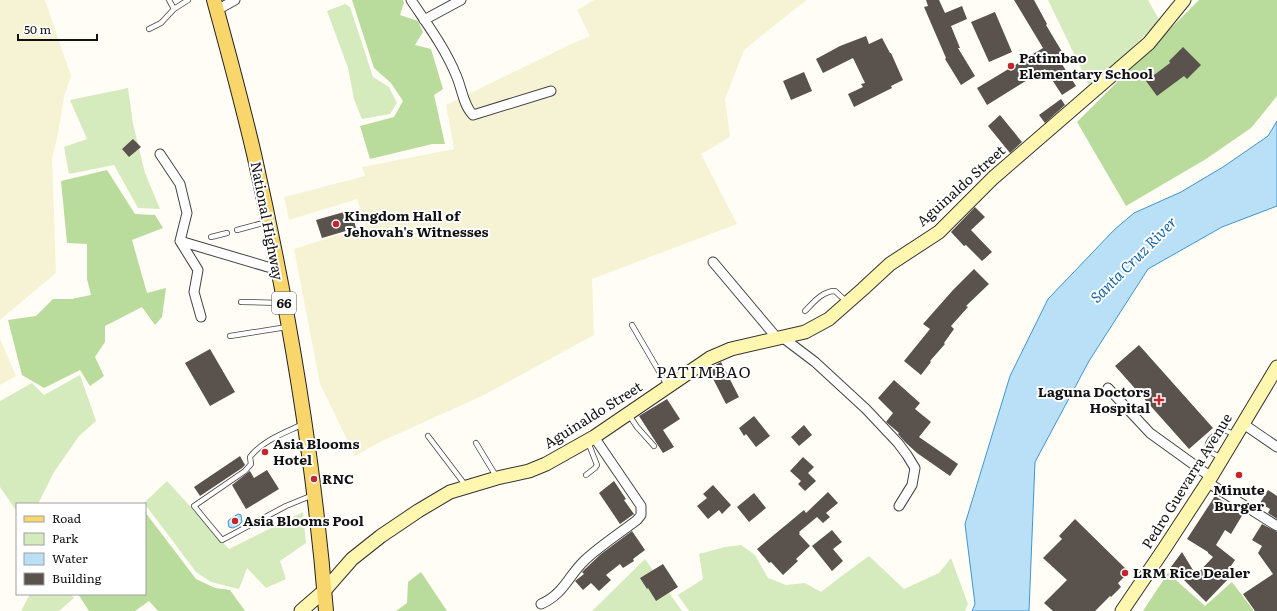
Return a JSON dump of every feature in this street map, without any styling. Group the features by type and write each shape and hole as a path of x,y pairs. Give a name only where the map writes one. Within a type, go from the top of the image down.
{"main road":[{"name":"National Highway","path":"216,5 254,152 269,221 284,303 305,423 321,552 326,611"}],"street":[{"path":"216,5 235,0"},
{"path":"411,0 444,50 456,75 468,111 473,115 551,91"},
{"path":"424,20 461,0"},
{"name":"Aguinaldo Street","path":"301,611 324,591 352,559 381,536 450,492 497,478 529,471 546,464 591,438 710,358 731,349 804,332 829,319 890,264 939,232 993,178 1149,43 1184,0"},
{"path":"160,154 180,184 187,213 180,241 198,270 194,292 200,317"},
{"path":"180,241 278,270"},
{"path":"713,262 780,337 815,362 866,409 898,443 915,468 912,485 899,506"},
{"name":"Pedro Guevarra Avenue","path":"1122,611 1209,480 1277,367"},
{"path":"1108,388 1150,433 1209,480 1277,526"},
{"path":"1242,423 1277,447"},
{"path":"541,604 549,601 559,592 585,560 637,520 641,515 641,506 591,438"}],"lane":[{"path":"169,0 174,9"},
{"path":"149,29 161,23 174,9 188,0"},
{"path":"237,230 269,221"},
{"path":"211,237 227,233"},
{"path":"805,311 822,295 829,291 835,291 848,303"},
{"path":"240,302 284,303"},
{"path":"632,325 667,386"},
{"path":"230,336 288,327"},
{"path":"628,414 637,427 654,446"},
{"path":"305,423 269,440 255,450 250,457 251,464 245,471 194,506 222,540 286,506 314,494"},
{"path":"1222,458 1208,450 1207,447 1210,438 1218,432 1224,430 1236,435"},
{"path":"428,436 467,487"},
{"path":"586,475 597,465 591,438"},
{"path":"476,443 497,478"}],"shaded area":[{"path":"0,0 45,0 71,76 64,97 58,134 52,158 56,273 0,320"},
{"path":"594,0 807,0 744,50 725,99 730,137 701,154 737,224 592,279 594,335 484,395 378,443 355,456 320,384 294,249 366,226 357,199 289,220 284,197 365,176 362,167 454,149 446,105 590,36 577,10"},
{"path":"0,339 16,376 0,385"}],"green space":[{"path":"352,0 403,0 404,3 400,15 418,21 423,32 415,45 431,49 443,89 434,95 445,144 432,144 370,159 360,126 394,117 403,101 391,83 374,68"},
{"path":"1048,0 1148,0 1160,21 1090,87"},
{"path":"1199,0 1277,0 1277,96 1251,128 1206,159 1126,206 1077,122"},
{"path":"345,4 350,7 373,77 389,87 397,103 390,114 362,119 354,99 348,68 327,11"},
{"path":"128,88 133,124 145,173 160,209 138,208 114,165 69,174 64,147 87,139 70,100"},
{"path":"107,170 135,214 155,215 163,228 132,240 147,293 166,288 162,317 155,325 142,307 105,326 105,342 95,357 104,376 90,386 80,370 44,388 22,375 8,320 36,316 53,299 72,299 91,295 87,279 87,244 67,243 61,181"},
{"path":"80,375 96,421 79,436 54,472 38,503 16,503 16,511 0,487 0,401 32,383 44,395"},
{"path":"167,481 229,549 303,512 306,543 280,561 286,579 266,588 247,568 239,589 211,582 196,572 146,506 146,503 144,503"},
{"path":"146,513 196,579 215,588 230,590 245,611 158,611 149,601 135,611 89,611 79,595 146,595"},
{"path":"741,545 755,555 768,578 786,585 805,583 821,592 869,556 904,589 939,573 951,558 968,604 965,611 689,611 678,595 703,579 699,554 725,547"},
{"path":"645,559 682,611 592,611"},
{"path":"421,572 447,611 396,611 407,603 408,582"},
{"path":"1168,573 1205,606 1232,582 1254,611 1143,611"},
{"path":"29,595 72,595 74,598 59,611 21,611"}],"water":[{"name":"Santa Cruz River","path":"1277,121 1277,206 1222,227 1148,269 1089,361 1035,462 1029,611 972,611 975,604 965,524 1010,376 1048,299 1115,229 1134,213 1181,192 1223,167 1268,136"},
{"name":"Asia Blooms Pool","path":"238,514 241,515 242,522 233,528 229,527 229,520"}],"building":[{"path":"926,0 939,0 945,13 962,6 967,19 951,26 960,48 958,48 975,76 961,85 945,59 946,58 924,7 928,6"},
{"path":"1014,0 1034,0 1047,24 1046,25 1064,55 1058,58 1076,86 1062,95 1045,69 987,105 977,88 1043,48"},
{"path":"995,12 1012,52 989,62 971,22"},
{"path":"866,36 869,44 882,38 891,53 903,80 891,86 892,88 854,107 848,94 863,87 861,84 865,83 853,58 823,73 816,59 840,46"},
{"path":"1183,47 1201,65 1187,79 1184,76 1157,96 1146,81 1170,63 1169,61"},
{"path":"804,72 812,91 791,100 783,81"},
{"path":"1061,99 1065,105 1045,123 1039,115"},
{"path":"1000,115 1022,142 1010,153 988,126"},
{"path":"133,139 141,147 129,157 122,149"},
{"path":"975,207 985,217 971,230 992,252 982,261 966,245 964,246 951,232"},
{"name":"Kingdom Hall of Jehovah's Witnesses","path":"351,210 356,228 322,238 316,220"},
{"path":"974,269 989,284 966,306 968,307 951,326 954,329 944,343 945,344 930,361 931,362 921,375 904,361 930,329 923,324"},
{"path":"1139,345 1213,428 1189,449 1115,366"},
{"path":"210,349 235,392 210,406 185,363"},
{"path":"721,362 739,397 726,404 708,369"},
{"path":"894,380 920,403 915,409 931,422 919,437 958,464 950,476 917,453 905,442 898,434 899,433 886,422 893,413 878,398"},
{"path":"667,399 680,419 663,430 674,447 663,453 639,416"},
{"path":"754,416 770,436 756,447 746,434 744,436 739,428"},
{"path":"804,425 812,435 799,446 791,437"},
{"path":"240,456 245,465 242,468 200,496 194,487"},
{"path":"803,457 814,467 808,473 816,481 805,491 798,484 801,481 790,471"},
{"path":"267,470 279,489 246,509 232,485 250,471 254,478"},
{"path":"614,481 626,499 624,500 634,514 620,524 599,493"},
{"path":"713,485 731,505 722,514 719,510 708,519 697,506 707,498 703,494"},
{"path":"1268,490 1277,496 1277,519 1268,513 1270,509 1260,503"},
{"path":"828,492 838,503 826,513 830,517 823,523 817,517 799,532 799,534 810,546 796,559 798,561 783,575 771,562 769,563 757,549 804,510 806,513"},
{"path":"754,493 766,508 749,522 737,507"},
{"path":"1215,496 1243,514 1231,534 1225,530 1216,545 1235,560 1226,573 1230,577 1206,602 1171,567 1182,552 1196,575 1213,557 1208,552 1187,539"},
{"path":"1075,519 1129,572 1118,583 1121,587 1095,611 1053,611 1044,603 1067,580 1043,558 1062,539 1059,536"},
{"path":"1262,524 1277,532 1277,611 1255,611 1243,594 1273,574 1258,553 1262,546 1252,540"},
{"path":"832,530 842,542 833,549 843,561 832,571 812,546"},
{"path":"632,531 645,550 633,559 634,561 623,568 620,564 606,575 611,580 599,591 591,583 583,590 575,581 584,574 582,572 601,554"},
{"path":"663,564 678,587 656,601 640,578"}],"place":[{"name":"Patimbao Elementary School","path":"1011,66"},
{"name":"Kingdom Hall of Jehovah's Witnesses","path":"336,224"},
{"name":"Laguna Doctors Hospital","path":"1159,400"},
{"name":"Asia Blooms Hotel","path":"265,452"},
{"name":"Minute Burger","path":"1239,475"},
{"name":"RNC","path":"314,479"},
{"name":"Asia Blooms Pool","path":"235,521"},
{"name":"LRM Rice Dealer","path":"1125,573"}],"district":[{"name":"PATIMBAO","path":"704,372"}]}
